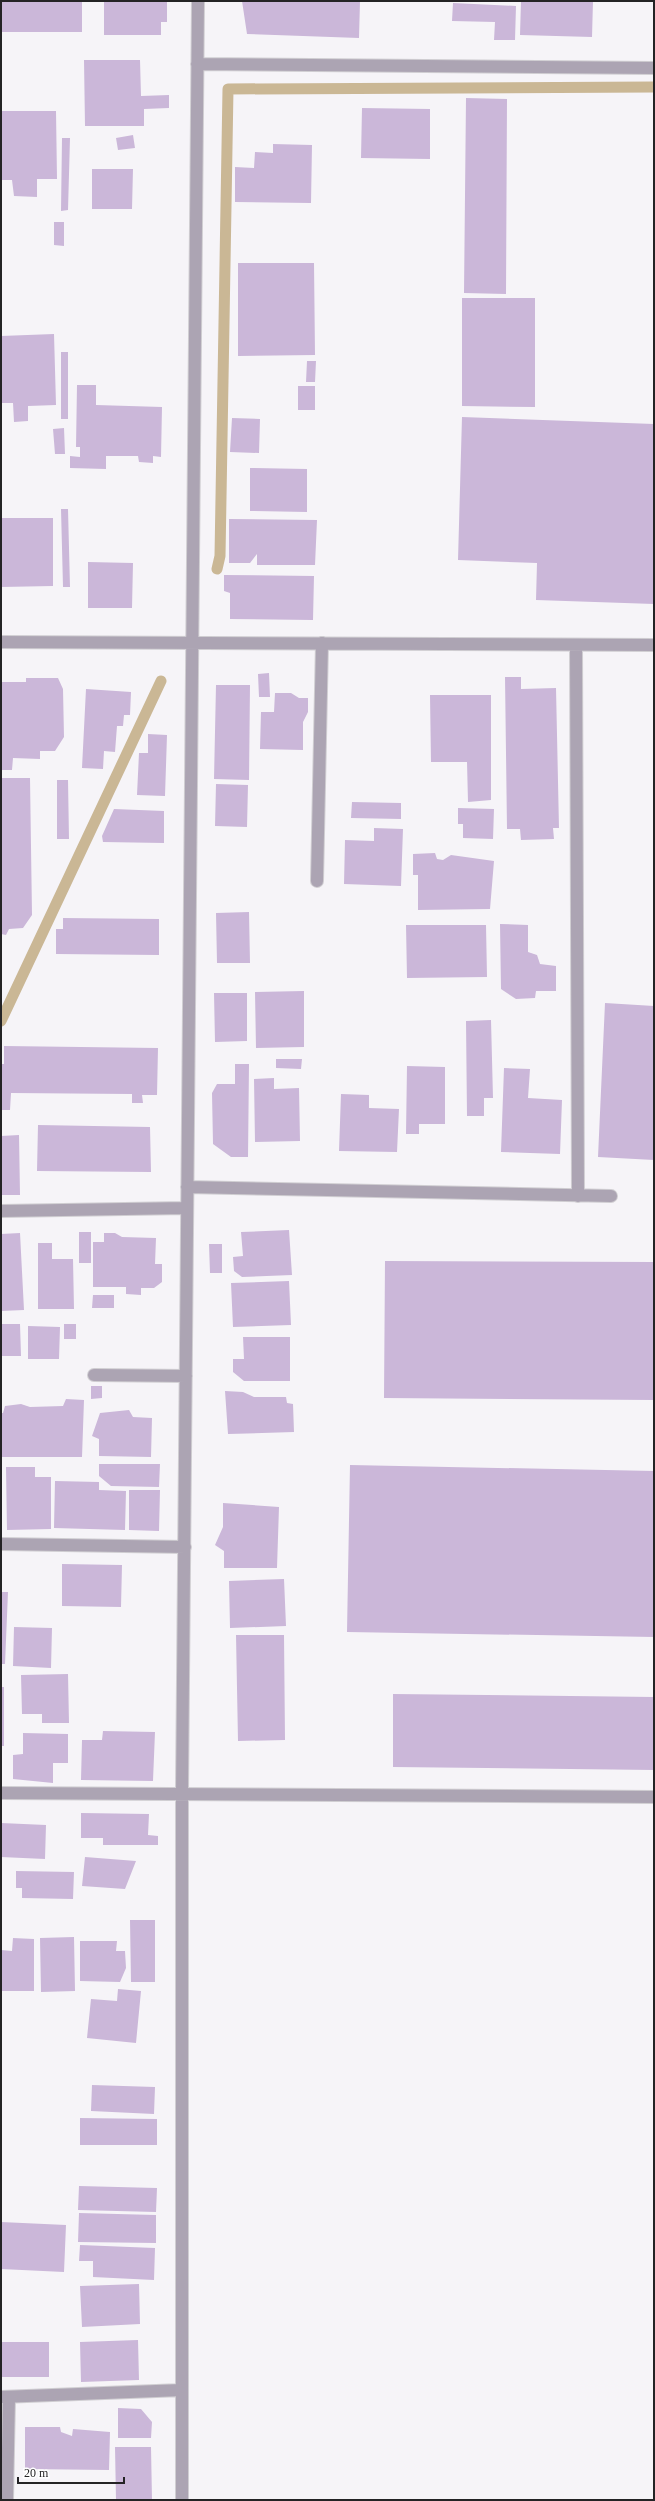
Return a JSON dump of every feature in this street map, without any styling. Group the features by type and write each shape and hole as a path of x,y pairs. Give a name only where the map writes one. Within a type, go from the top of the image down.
{"street":[{"path":"182,2500 182,1792 186,1547 186,1187 193,641 198,1"},
{"path":"197,64 654,68"},
{"path":"1,642 193,641 654,645"},
{"path":"317,881 322,643"},
{"path":"576,645 578,1196"},
{"path":"186,1187 611,1196"},
{"path":"1,1210 186,1208"},
{"path":"94,1375 186,1376"},
{"path":"1,1544 186,1547"},
{"path":"1,1793 182,1792 654,1797"},
{"path":"7,2500 5,2397 182,2390"}],"building":[{"path":"1,1 82,1 82,32 1,32"},
{"path":"104,1 167,1 167,22 161,22 161,35 104,35"},
{"path":"242,1 360,1 359,38 247,34"},
{"path":"521,1 593,1 592,37 520,35"},
{"path":"453,3 516,6 515,40 494,40 495,22 452,21"},
{"path":"84,60 140,60 141,96 169,95 169,108 144,109 144,126 85,126"},
{"path":"466,98 507,99 506,294 464,293"},
{"path":"362,108 430,109 430,159 361,158"},
{"path":"1,111 56,111 57,179 37,179 37,197 14,196 12,180 1,180"},
{"path":"133,135 135,148 118,150 116,138"},
{"path":"62,138 70,138 68,210 61,211"},
{"path":"273,144 312,145 311,203 235,202 235,167 254,168 255,152 273,153"},
{"path":"92,169 133,169 132,209 92,209"},
{"path":"54,222 64,222 64,246 54,245"},
{"path":"238,263 314,263 315,355 238,356"},
{"path":"462,298 535,298 535,407 462,406"},
{"path":"54,334 56,405 28,406 28,421 14,422 13,403 1,403 1,336"},
{"path":"61,352 68,352 68,419 61,419"},
{"path":"307,361 316,361 315,382 306,382"},
{"path":"77,385 96,385 96,405 162,407 161,457 153,456 153,463 139,462 138,456 106,456 106,469 70,468 70,456 80,457 80,447 76,447"},
{"path":"298,386 315,386 315,410 298,410"},
{"path":"462,417 654,424 654,604 536,600 537,563 458,560"},
{"path":"232,418 260,419 259,453 230,452"},
{"path":"64,428 65,454 55,454 53,429"},
{"path":"250,468 307,469 307,512 250,511"},
{"path":"61,509 68,509 70,587 63,587"},
{"path":"1,518 53,518 53,586 1,587"},
{"path":"229,519 317,520 315,565 257,565 257,554 250,563 229,563"},
{"path":"88,562 133,563 132,608 88,608"},
{"path":"224,575 314,576 313,620 230,619 230,593 224,591"},
{"path":"269,673 270,697 259,697 258,674"},
{"path":"505,677 521,677 521,689 556,688 559,828 553,828 554,839 521,840 520,829 507,829"},
{"path":"26,678 58,678 63,689 64,737 55,751 40,751 40,759 13,758 12,770 1,770 1,682 26,682"},
{"path":"216,685 250,685 249,780 214,779"},
{"path":"86,689 131,692 130,715 124,715 123,726 117,726 115,752 104,751 103,769 82,768"},
{"path":"275,693 291,693 299,698 308,698 308,712 303,722 303,750 260,749 261,712 274,712"},
{"path":"430,695 491,695 491,800 468,802 467,762 431,762"},
{"path":"148,734 167,735 165,796 137,795 139,753 148,753"},
{"path":"1,778 30,778 32,915 23,928 9,929 6,935 1,934"},
{"path":"57,780 68,780 69,839 57,839"},
{"path":"216,784 248,785 247,827 215,826"},
{"path":"352,802 401,803 401,819 351,818"},
{"path":"458,808 494,809 493,839 463,838 463,824 458,824"},
{"path":"114,809 164,811 164,843 103,842 102,836"},
{"path":"374,828 403,829 401,886 344,884 345,840 374,841"},
{"path":"435,853 437,859 443,860 451,855 494,861 490,909 418,910 418,875 413,875 413,854"},
{"path":"249,912 250,963 217,963 216,913"},
{"path":"63,918 159,919 159,955 56,954 56,929 63,929"},
{"path":"500,924 528,925 528,952 537,955 540,964 556,966 556,991 536,991 535,998 516,999 501,989"},
{"path":"406,925 486,925 487,977 407,978"},
{"path":"304,991 304,1047 256,1048 255,992"},
{"path":"214,993 247,993 247,1041 215,1042"},
{"path":"605,1003 654,1006 654,1160 598,1157"},
{"path":"491,1020 493,1098 484,1098 484,1116 467,1116 466,1021"},
{"path":"4,1046 158,1048 157,1095 142,1095 143,1103 132,1103 132,1094 11,1093 10,1110 1,1110 1,1064 4,1064"},
{"path":"276,1059 302,1059 301,1069 276,1068"},
{"path":"235,1064 249,1064 248,1157 231,1157 213,1144 212,1093 217,1084 235,1084"},
{"path":"407,1066 445,1067 445,1124 419,1124 419,1134 406,1134"},
{"path":"504,1068 530,1069 528,1098 562,1100 560,1154 501,1152"},
{"path":"274,1078 274,1089 299,1088 300,1141 255,1142 254,1079"},
{"path":"341,1094 369,1095 369,1108 399,1109 397,1152 339,1151"},
{"path":"38,1125 150,1127 151,1172 37,1171"},
{"path":"19,1135 20,1195 1,1195 1,1136"},
{"path":"289,1230 292,1275 242,1277 234,1271 233,1257 243,1256 241,1232"},
{"path":"79,1232 91,1232 91,1263 79,1263"},
{"path":"20,1233 24,1310 1,1311 1,1234"},
{"path":"104,1233 115,1233 122,1237 156,1238 155,1264 162,1264 162,1282 154,1288 141,1288 141,1295 126,1294 126,1287 93,1287 93,1242 104,1242"},
{"path":"38,1243 52,1243 52,1259 73,1259 74,1309 38,1309"},
{"path":"209,1244 222,1244 222,1273 210,1273"},
{"path":"385,1261 654,1262 654,1400 384,1398"},
{"path":"289,1281 291,1325 233,1327 231,1283"},
{"path":"93,1295 114,1295 114,1308 92,1308"},
{"path":"1,1324 20,1324 21,1356 1,1356"},
{"path":"64,1324 76,1324 76,1339 64,1339"},
{"path":"28,1326 60,1327 59,1359 28,1359"},
{"path":"243,1337 290,1337 290,1381 244,1381 233,1372 233,1359 244,1359"},
{"path":"91,1386 102,1386 102,1398 91,1399"},
{"path":"225,1391 243,1392 254,1397 286,1397 287,1403 293,1404 294,1432 228,1434"},
{"path":"66,1399 84,1400 82,1457 1,1457 1,1413 3,1413 5,1406 21,1404 30,1407 63,1406"},
{"path":"129,1410 133,1417 152,1418 151,1457 99,1456 99,1439 92,1436 100,1413"},
{"path":"99,1464 160,1464 159,1487 111,1486 99,1476"},
{"path":"350,1465 654,1471 654,1637 347,1632"},
{"path":"6,1467 35,1467 35,1477 51,1477 51,1529 7,1530"},
{"path":"55,1481 99,1482 99,1490 126,1491 125,1530 54,1528"},
{"path":"129,1490 160,1490 159,1531 129,1530"},
{"path":"223,1503 279,1507 277,1568 224,1568 224,1551 215,1545 223,1527"},
{"path":"62,1564 122,1565 121,1607 62,1606"},
{"path":"284,1579 286,1626 230,1628 229,1581"},
{"path":"1,1592 8,1592 5,1664 1,1664"},
{"path":"14,1627 52,1628 51,1668 13,1666"},
{"path":"236,1635 284,1635 285,1740 238,1741"},
{"path":"68,1674 69,1723 42,1723 42,1714 22,1714 21,1675"},
{"path":"1,1687 4,1687 4,1746 1,1746"},
{"path":"393,1694 654,1697 654,1770 393,1767"},
{"path":"103,1731 155,1732 153,1781 81,1780 82,1740 102,1740"},
{"path":"23,1733 68,1734 68,1763 53,1763 53,1783 13,1779 13,1755 23,1754"},
{"path":"81,1813 149,1814 148,1835 158,1836 158,1845 103,1845 103,1838 81,1838"},
{"path":"1,1823 46,1825 45,1859 1,1857"},
{"path":"85,1857 136,1861 125,1889 82,1886"},
{"path":"16,1871 74,1872 73,1899 22,1898 22,1888 16,1888"},
{"path":"130,1920 155,1920 155,1982 131,1982"},
{"path":"74,1937 75,1991 41,1992 40,1938"},
{"path":"13,1938 34,1939 34,1991 1,1991 1,1950 12,1951"},
{"path":"80,1941 117,1941 116,1951 125,1951 126,1968 120,1982 80,1981"},
{"path":"118,1989 141,1991 136,2043 87,2038 91,1999 117,2001"},
{"path":"92,2085 155,2087 154,2114 91,2111"},
{"path":"80,2118 157,2119 157,2145 80,2145"},
{"path":"79,2186 157,2188 156,2212 78,2210"},
{"path":"79,2213 156,2215 156,2243 78,2242"},
{"path":"1,2222 66,2225 64,2272 1,2269"},
{"path":"80,2245 155,2248 154,2280 93,2277 93,2261 79,2261"},
{"path":"139,2284 140,2324 82,2327 80,2286"},
{"path":"138,2340 139,2380 81,2382 80,2342"},
{"path":"1,2342 49,2342 49,2377 1,2377"},
{"path":"118,2408 141,2409 152,2422 151,2438 118,2438"},
{"path":"25,2427 60,2427 61,2432 72,2436 73,2429 110,2432 109,2470 25,2469"},
{"path":"115,2447 151,2447 152,2500 116,2500"}],"waterway":[{"path":"217,569 220,556 228,89 654,87"},
{"path":"1,1021 161,681"}]}
